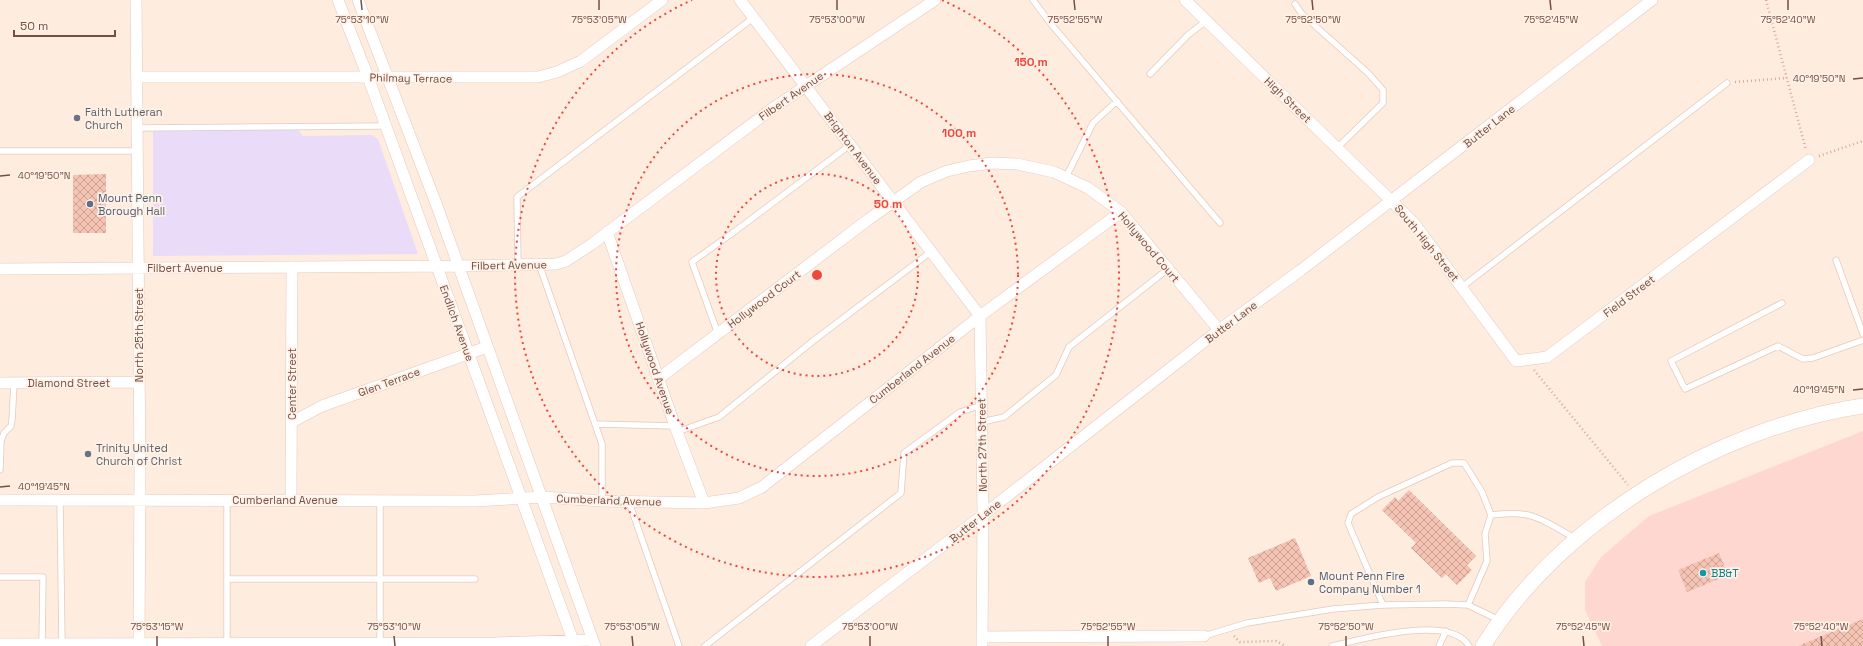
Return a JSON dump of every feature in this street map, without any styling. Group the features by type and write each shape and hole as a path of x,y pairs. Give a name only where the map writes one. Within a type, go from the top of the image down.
{"main road":[{"path":"1483,646 1499,620 1534,581 1577,539 1635,495 1676,470 1746,437 1822,414 1863,406"}],"street":[{"name":"North 25th Street","path":"136,0 138,151 139,645"},
{"name":"Endlich Avenue","path":"338,0 368,77 574,643"},
{"name":"Endlich Avenue","path":"358,0 459,266 594,643"},
{"name":"Philmay Terrace","path":"137,77 525,78 557,72 581,61 662,0"},
{"name":"Brighton Avenue","path":"740,0 851,144 980,316"},
{"name":"Filbert Avenue","path":"0,269 556,264 566,261 592,244 806,86 935,0"},
{"name":"High Street","path":"1185,0 1391,199"},
{"name":"Butter Lane","path":"811,646 983,514 1218,330 1302,270 1391,199 1436,167 1652,0"},
{"name":"Field Street","path":"1462,286 1516,361 1547,358 1809,160"},
{"name":"Hollywood Court","path":"658,379 921,182 947,171 992,163 1017,164 1039,168 1066,177 1088,188 1121,212 1218,330"},
{"name":"South High Street","path":"1391,199 1414,223 1462,286"},
{"name":"Cumberland Avenue","path":"0,500 475,501 542,497 602,501 704,503 739,498 762,487 980,316 1121,212"},
{"name":"Hollywood Avenue","path":"607,232 658,379 704,503"},
{"name":"Center Street","path":"291,500 292,267"},
{"name":"North 27th Street","path":"980,316 983,514 982,642"},
{"name":"Glen Terrace","path":"292,422 322,406 487,346"},
{"name":"Diamond Street","path":"0,383 139,382"},
{"path":"982,642 1204,636"},
{"path":"0,644 221,645 594,643"}],"lane":[{"path":"1033,0 1051,24 1220,223"},
{"path":"1295,4 1302,14 1368,73 1383,90 1383,103 1338,147"},
{"path":"518,264 517,197 753,18"},
{"path":"1150,74 1188,35 1206,20"},
{"path":"1462,286 1727,83"},
{"path":"1066,177 1093,123 1117,101"},
{"path":"137,128 385,126"},
{"path":"718,334 692,262 851,144"},
{"path":"0,151 138,151"},
{"path":"595,424 676,429 719,416 932,251"},
{"path":"1836,260 1863,334"},
{"path":"539,264 602,444 602,501"},
{"path":"982,422 1004,417 1056,375 1068,346 1168,269"},
{"path":"1782,303 1671,361 1685,389 1778,346 1803,359 1813,358 1863,340"},
{"path":"0,470 1,441 4,433 11,426 12,420 14,383"},
{"path":"705,646 901,493 904,453 960,412 982,405"},
{"path":"1383,605 1348,523 1351,514 1378,497 1452,463 1464,463 1482,492 1491,515 1485,534 1487,561 1468,605"},
{"path":"60,500 62,644"},
{"path":"221,645 227,578 227,500"},
{"path":"380,501 380,644"},
{"path":"628,501 679,646"},
{"path":"1491,515 1510,512 1530,514 1577,539"},
{"path":"0,576 43,577 42,645"},
{"path":"227,578 475,578"},
{"path":"1204,636 1247,623 1333,609 1383,605 1468,605 1499,620"},
{"path":"1332,646 1398,631 1446,631 1459,636 1469,646"},
{"path":"1439,646 1446,631"}],"path":[{"path":"1766,0 1809,160 1863,142"},
{"path":"1727,83 1787,78"},
{"path":"1526,360 1635,495"},
{"path":"1240,642 1276,641 1285,646"}],"shaded area":[{"path":"297,129 303,136 372,135 378,139 418,254 153,256 153,130"},
{"path":"1863,431 1863,646 1602,646 1585,610 1585,582 1601,557 1649,516"}],"building":[{"name":"Mount Penn Borough Hall","path":"106,174 106,233 73,233 73,175"},
{"path":"1409,490 1476,556 1467,565 1472,570 1457,585 1446,574 1442,578 1411,548 1416,543 1382,510 1395,497 1398,501"},
{"path":"1295,538 1311,576 1276,591 1270,578 1259,583 1248,558"},
{"name":"BB&T","path":"1719,553 1728,575 1687,592 1678,570"},
{"path":"1863,619 1863,646 1798,646"}],"place":[{"name":"Faith Lutheran Church","path":"77,118"},
{"name":"Mount Penn Borough Hall","path":"90,204"},
{"name":"Trinity United Church of Christ","path":"88,454"},
{"name":"BB&T","path":"1703,573"},
{"name":"Mount Penn Fire Company Number 1","path":"1311,582"}]}
